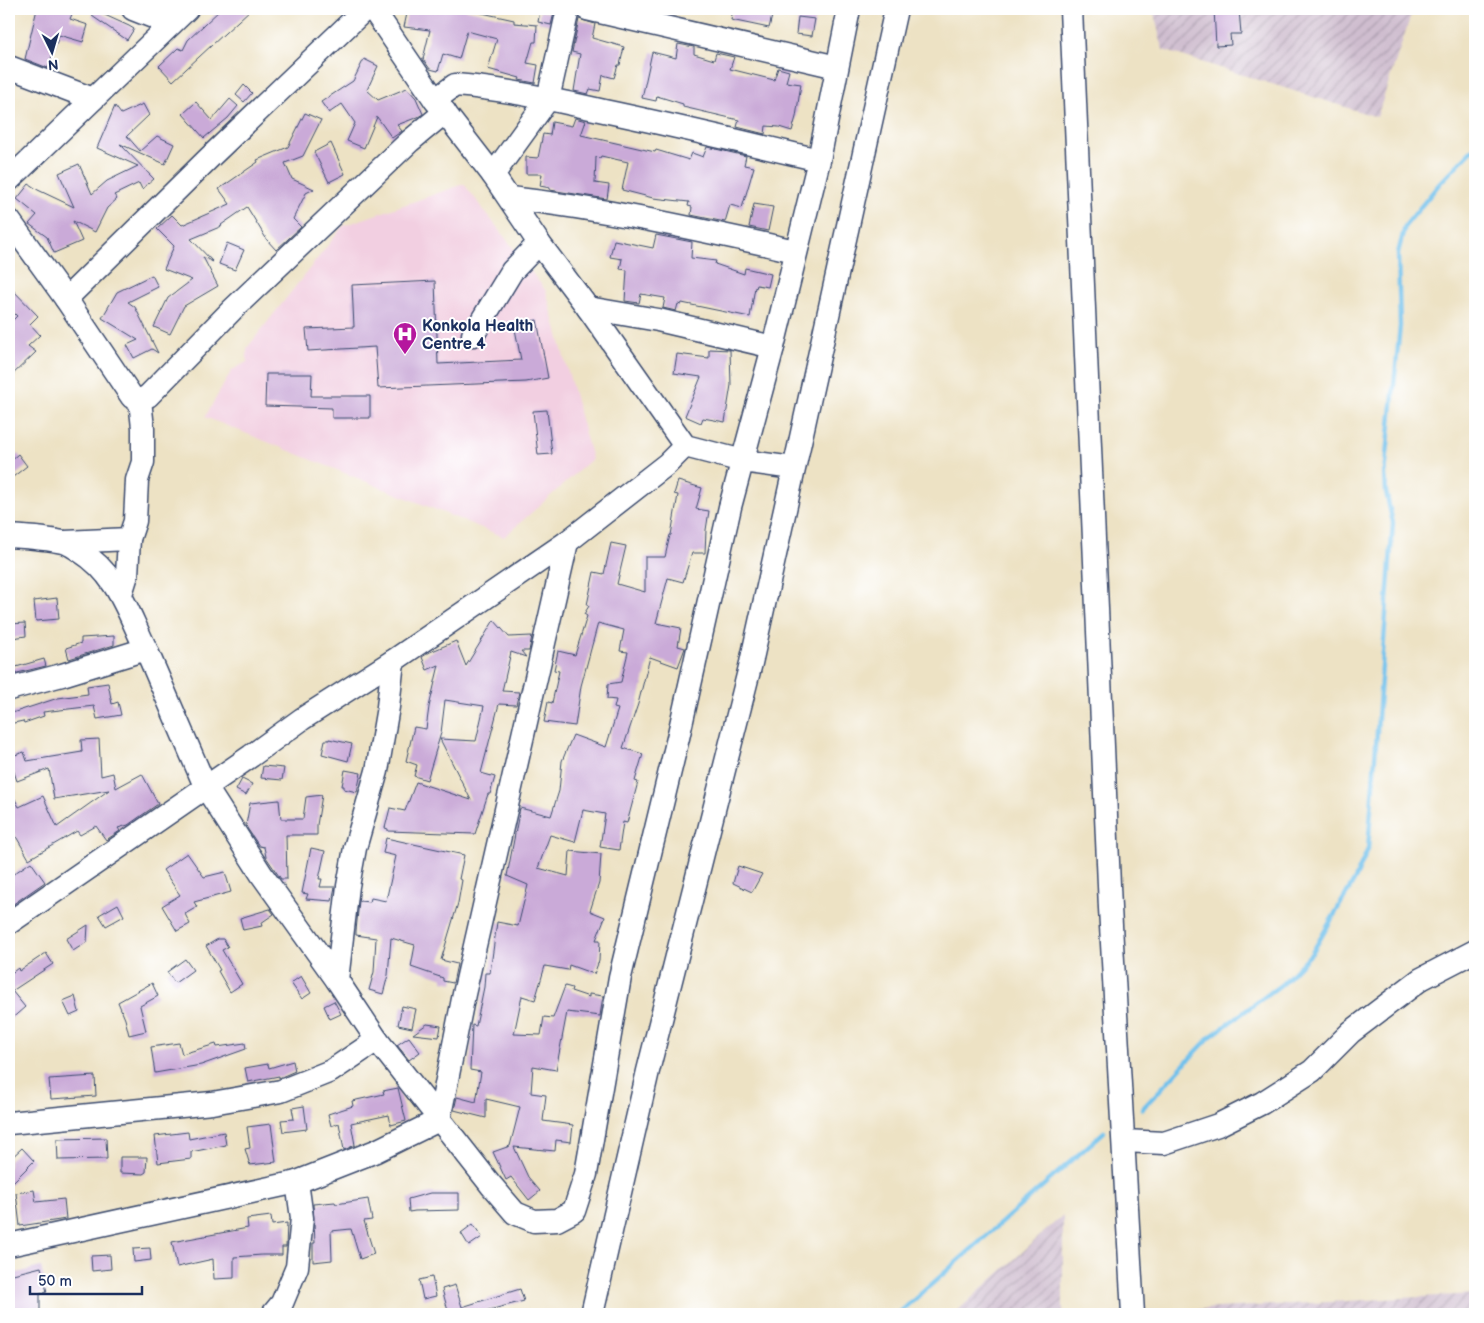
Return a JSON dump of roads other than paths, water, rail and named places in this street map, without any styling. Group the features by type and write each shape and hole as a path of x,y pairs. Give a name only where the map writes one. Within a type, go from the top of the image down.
{"street":[{"path":"133,9 179,16"},
{"path":"66,299 208,159 365,9"},
{"path":"373,9 440,106 510,198 539,243 588,308 685,446 743,461 793,468"},
{"path":"493,175 548,99 568,9"},
{"path":"587,9 837,66"},
{"path":"65,542 91,558 106,573 121,594 205,786 262,875 377,1040 515,1213 534,1222 557,1220 574,1211 586,1174 620,977 730,507 774,346 818,160 849,9"},
{"path":"592,1314 648,1071 751,663 896,9"},
{"path":"1071,9 1110,908 1133,1314"},
{"path":"10,178 179,16"},
{"path":"9,67 93,100"},
{"path":"9,220 66,299 132,397 140,400 148,396 233,309 410,141 455,85 481,87 548,99 680,127 818,160"},
{"path":"510,198 565,204 661,221 796,251"},
{"path":"473,335 512,271 539,243"},
{"path":"588,308 658,320 774,346"},
{"path":"121,594 127,575 129,539 135,521 137,480 143,462 143,428 140,400"},
{"path":"9,923 302,719 393,661 566,542 660,469 685,446"},
{"path":"9,536 65,542 129,539"},
{"path":"439,1120 464,994 566,542"},
{"path":"9,689 62,676 146,649"},
{"path":"337,980 348,886 355,848 377,771 388,707 393,661"},
{"path":"1124,1141 1164,1143 1218,1125 1262,1103 1312,1071 1351,1032 1421,979 1475,951"},
{"path":"9,1122 212,1103 281,1091 330,1071 377,1040"},
{"path":"9,1245 297,1182 376,1151 439,1120"},
{"path":"274,1314 282,1303 297,1267 302,1218 297,1182"}],"waterway":[{"path":"1142,1109 1210,1037 1282,984 1312,953 1355,879 1368,849 1393,523 1386,492 1385,474 1400,326 1398,253 1405,226 1440,183 1475,147"},
{"path":"898,1314 1104,1132"}],"place":[{"name":"Konkola Health Centre 4","path":"405,355"}]}
